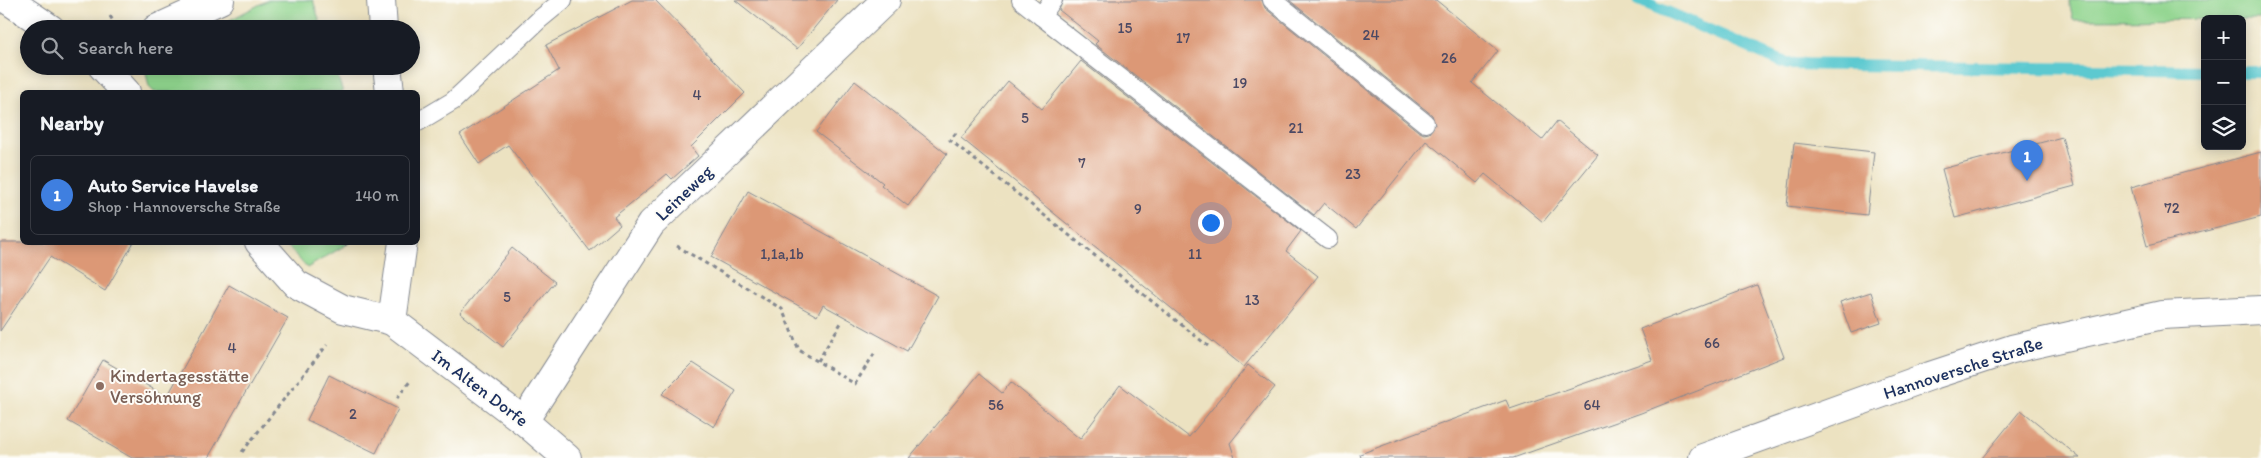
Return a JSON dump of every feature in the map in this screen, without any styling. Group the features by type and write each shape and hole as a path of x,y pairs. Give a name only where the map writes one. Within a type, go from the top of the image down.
{"street":[{"path":"8,0 38,20"},
{"path":"176,20 220,0"},
{"path":"381,0 383,20"},
{"name":"Leineweg","path":"524,421 651,224 886,0"},
{"path":"110,75 124,90"},
{"path":"388,75 390,90"},
{"name":"Im Alten Dorfe","path":"262,245 296,284 343,309 392,321 524,421 567,458"},
{"path":"392,321 403,245"},
{"name":"Hannoversche Straße","path":"1703,458 1930,376 2012,349 2162,315 2261,310"}],"lane":[{"path":"420,121 453,101 540,19 563,0"},
{"path":"1021,0 1328,239"},
{"path":"1041,16 1053,0"},
{"path":"1272,0 1425,123"}],"path":[{"path":"110,16 112,20"},
{"path":"956,133 950,140 1208,346"},
{"path":"675,245 782,309 799,350 856,384 876,350"},
{"path":"818,361 842,323"},
{"path":"242,452 327,345"}],"green space":[{"path":"268,0 313,0 319,20 230,20"},
{"path":"2069,0 2261,0 2261,19 2246,19 2246,15 2201,15 2201,19 2073,20"},
{"path":"146,75 337,75 342,90 152,90 149,87"},
{"path":"287,245 346,245 307,268"}],"building":[{"path":"632,0 655,0 745,93 691,147 698,156 672,179 667,174 614,217 620,225 590,251 508,145 479,164 460,135 559,70 546,45"},
{"path":"735,0 837,0 797,49"},
{"path":"1063,0 1262,0 1265,8 1424,134 1429,133 1435,125 1432,115 1289,0 1436,0 1498,51 1472,83 1542,140 1557,121 1598,155 1543,222 1485,174 1477,183 1426,141 1356,229 1324,203 1314,215 1095,44 1098,41 1059,10"},
{"path":"1081,61 1301,231 1286,251 1318,276 1244,367 961,138 1008,81 1042,109"},
{"path":"855,81 947,154 908,206 881,185 883,183 816,132"},
{"path":"2062,137 2075,186 1955,218 1942,169"},
{"path":"1794,143 1874,152 1867,215 1787,206"},
{"path":"2261,152 2261,217 2147,246 2131,187"},
{"path":"748,191 938,296 907,351 823,305 817,316 711,257"},
{"path":"0,242 20,242 20,245 132,245 105,291 50,257 0,331"},
{"path":"512,248 555,282 503,347 460,313"},
{"path":"229,285 288,318 208,458 132,458 68,421 103,360 167,397"},
{"path":"1757,285 1784,357 1641,413 1513,458 1361,458 1360,454 1506,400 1510,409 1652,360 1640,329"},
{"path":"1871,292 1881,323 1851,333 1840,302"},
{"path":"693,363 736,391 714,427 662,394"},
{"path":"1248,365 1275,387 1230,443 1235,458 909,458 979,374 1002,393 1011,382 1080,439 1120,385 1189,437"},
{"path":"329,375 398,409 376,453 307,420"},
{"path":"2021,410 2080,458 1982,458"}],"waterway":[{"path":"1639,0 1788,64 2201,71"},
{"path":"2246,72 2261,72"}],"place":[{"name":"Auto Service Havelse","path":"2027,181"},
{"name":"Kindertagesstätte Versöhnung","path":"100,386"}]}
